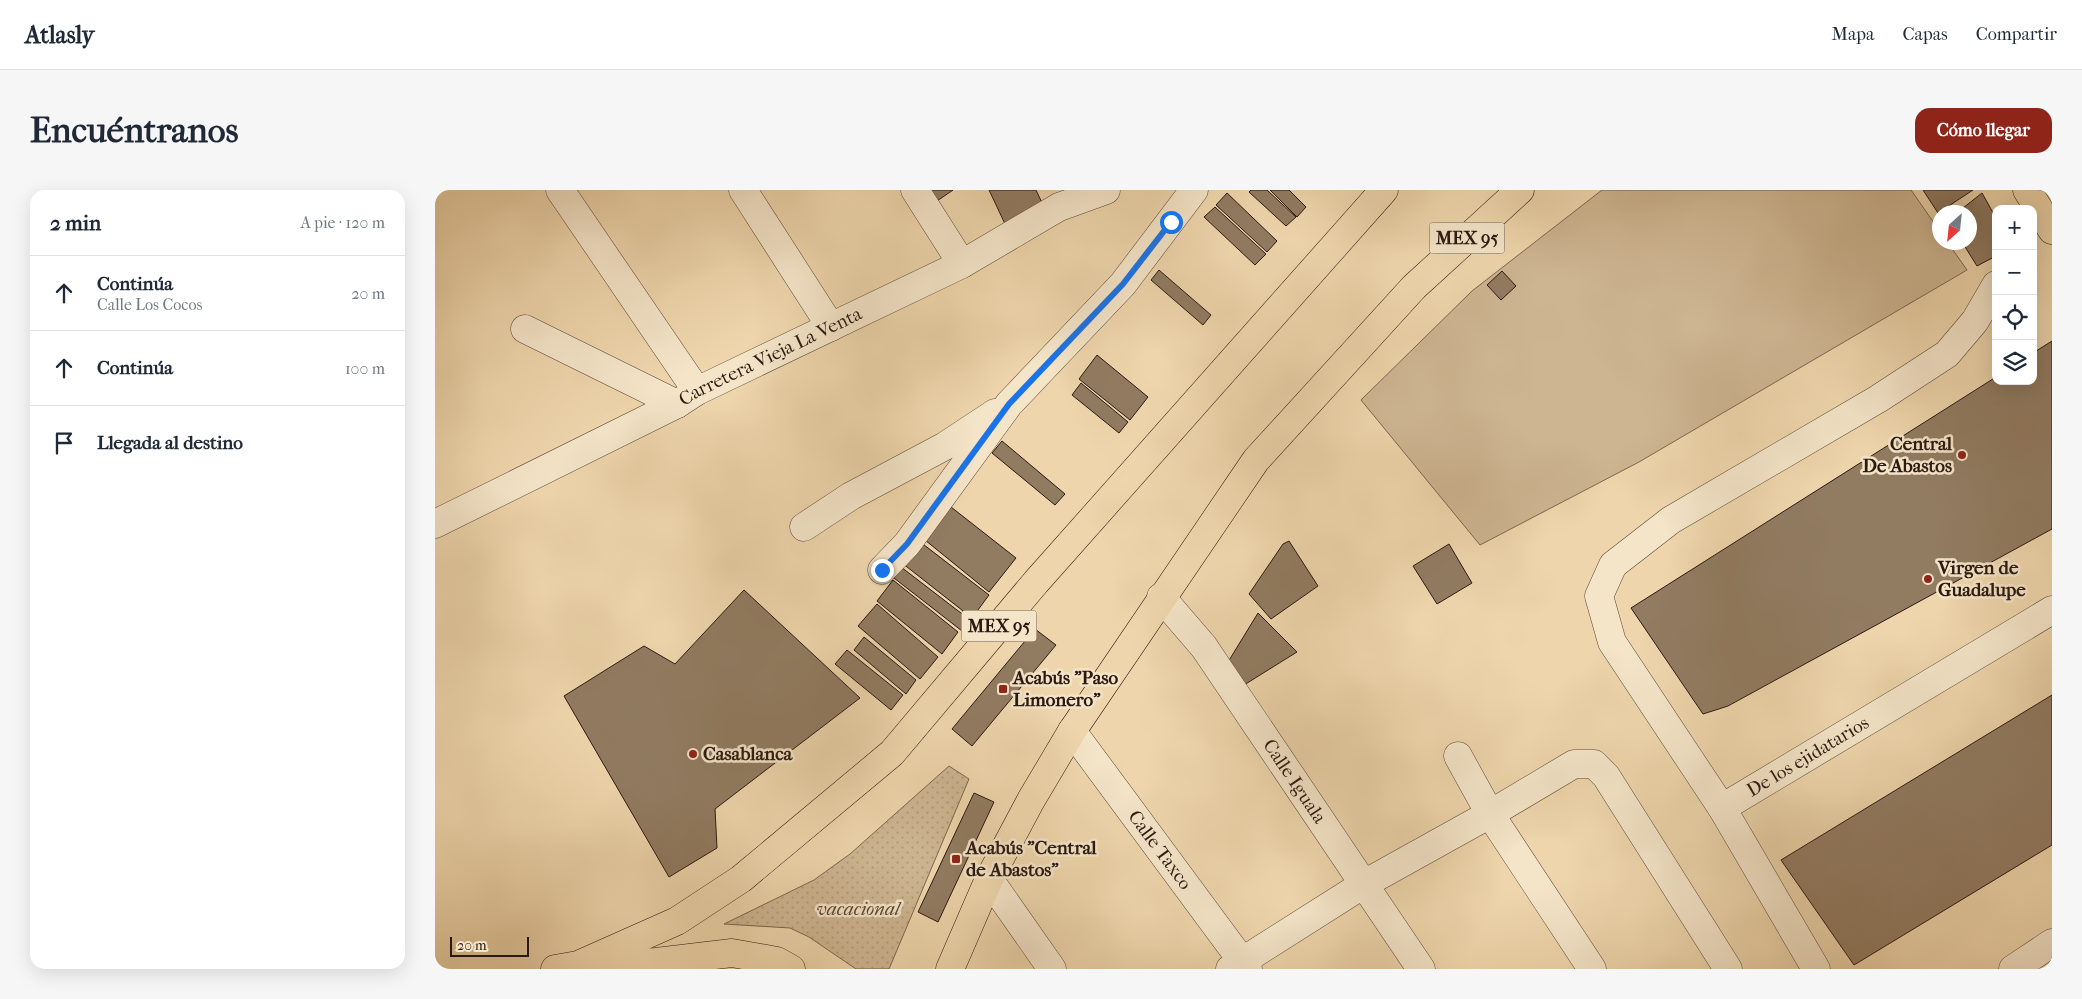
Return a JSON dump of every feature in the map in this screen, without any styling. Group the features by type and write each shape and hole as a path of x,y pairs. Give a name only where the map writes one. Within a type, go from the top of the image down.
{"main road":[{"name":"MEX 95","path":"567,967 677,921 741,879 892,753 1036,582 1384,190"},
{"name":"MEX 95","path":"950,969 989,880 1031,800 1072,731 1161,597 1256,460 1414,286 1520,190"},
{"path":"2027,190 2043,225"},
{"path":"567,967 656,962 732,953 777,962 791,969"}],"street":[{"path":"561,190 687,397"},
{"path":"743,190 831,327"},
{"path":"915,190 962,264"},
{"name":"Carretera Vieja La Venta","path":"435,524 687,397 962,264 1054,198 1106,190"},
{"path":"882,570 907,544 1009,404 1123,284 1194,190"},
{"path":"1816,969 1722,808 1612,642 1599,596 1613,565 1671,520 1878,399 1947,354 1975,321 1992,292"},
{"path":"525,329 687,397"},
{"path":"804,527 851,496 945,446 1009,404"},
{"name":"Calle Iguala","path":"1161,597 1204,647 1421,969"},
{"name":"De los ejidatarios","path":"1722,808 2052,610"},
{"name":"Calle Taxco","path":"1072,731 1240,966"},
{"path":"1458,756 1490,814 1592,969"},
{"path":"1240,966 1364,884 1490,814 1574,764 1594,764 1606,776 1728,969"},
{"path":"989,880 1052,969"},
{"path":"2013,969 2052,943"}],"green space":[{"path":"1602,190 1911,190 1932,220 1932,250 1953,250 1967,270 1639,462 1480,545 1361,400 1472,291"},
{"name":"vacacional","path":"949,766 969,779 889,969 856,969 809,937 790,928 724,924 814,880 850,854"}],"building":[{"path":"930,190 953,190 937,201"},
{"path":"989,190 1036,190 1044,207 1006,226"},
{"path":"1251,190 1267,190 1296,217 1286,226 1249,192"},
{"path":"1270,190 1289,190 1306,207 1297,217"},
{"path":"1923,190 1973,190 1950,205 1933,205"},
{"path":"1227,193 1277,241 1267,252 1216,205"},
{"path":"1982,193 1992,211 1992,258 1977,266 1967,250 1977,250 1977,205 1967,205"},
{"path":"1215,207 1266,254 1255,265 1204,217"},
{"path":"1159,270 1211,315 1203,325 1151,280"},
{"path":"1502,271 1516,286 1501,300 1487,285"},
{"name":"Central De Abastos","path":"2052,341 2052,529 1728,706 1703,714 1631,608 1992,380 1992,385 2037,385 2037,350"},
{"path":"1097,355 1148,397 1130,420 1079,379"},
{"path":"1081,383 1128,422 1119,433 1072,395"},
{"path":"1002,441 1065,494 1055,505 992,453"},
{"path":"951,507 1016,558 989,592 925,540"},
{"path":"919,541 989,595 972,618 902,563"},
{"path":"1289,541 1318,586 1271,619 1249,594 1283,544"},
{"path":"1449,544 1472,583 1437,604 1413,566"},
{"path":"901,567 970,620 962,631 894,578"},
{"path":"893,580 958,632 942,654 877,601"},
{"name":"Casablanca","path":"744,590 860,698 715,809 717,848 669,877 564,696 644,646 675,664"},
{"path":"877,604 938,657 920,679 858,626"},
{"path":"1258,613 1297,652 1244,685 1228,662"},
{"path":"1035,629 1056,645 972,746 952,729"},
{"path":"864,637 916,680 906,694 854,650"},
{"path":"847,650 903,695 891,710 835,664"},
{"path":"2052,695 2052,845 1854,965 1781,860"},
{"path":"974,793 994,802 938,922 918,912"}],"place":[{"name":"Central De Abastos","path":"1962,455"},
{"name":"Virgen de Guadalupe","path":"1928,579"},
{"name":"Acabús \"Paso Limonero\"","path":"1003,689"},
{"name":"Casablanca","path":"693,754"},
{"name":"Acabús \"Central de Abastos\"","path":"956,859"}],"route":[{"path":"882,570 907,544 1009,404 1123,284 1171,222"}]}
